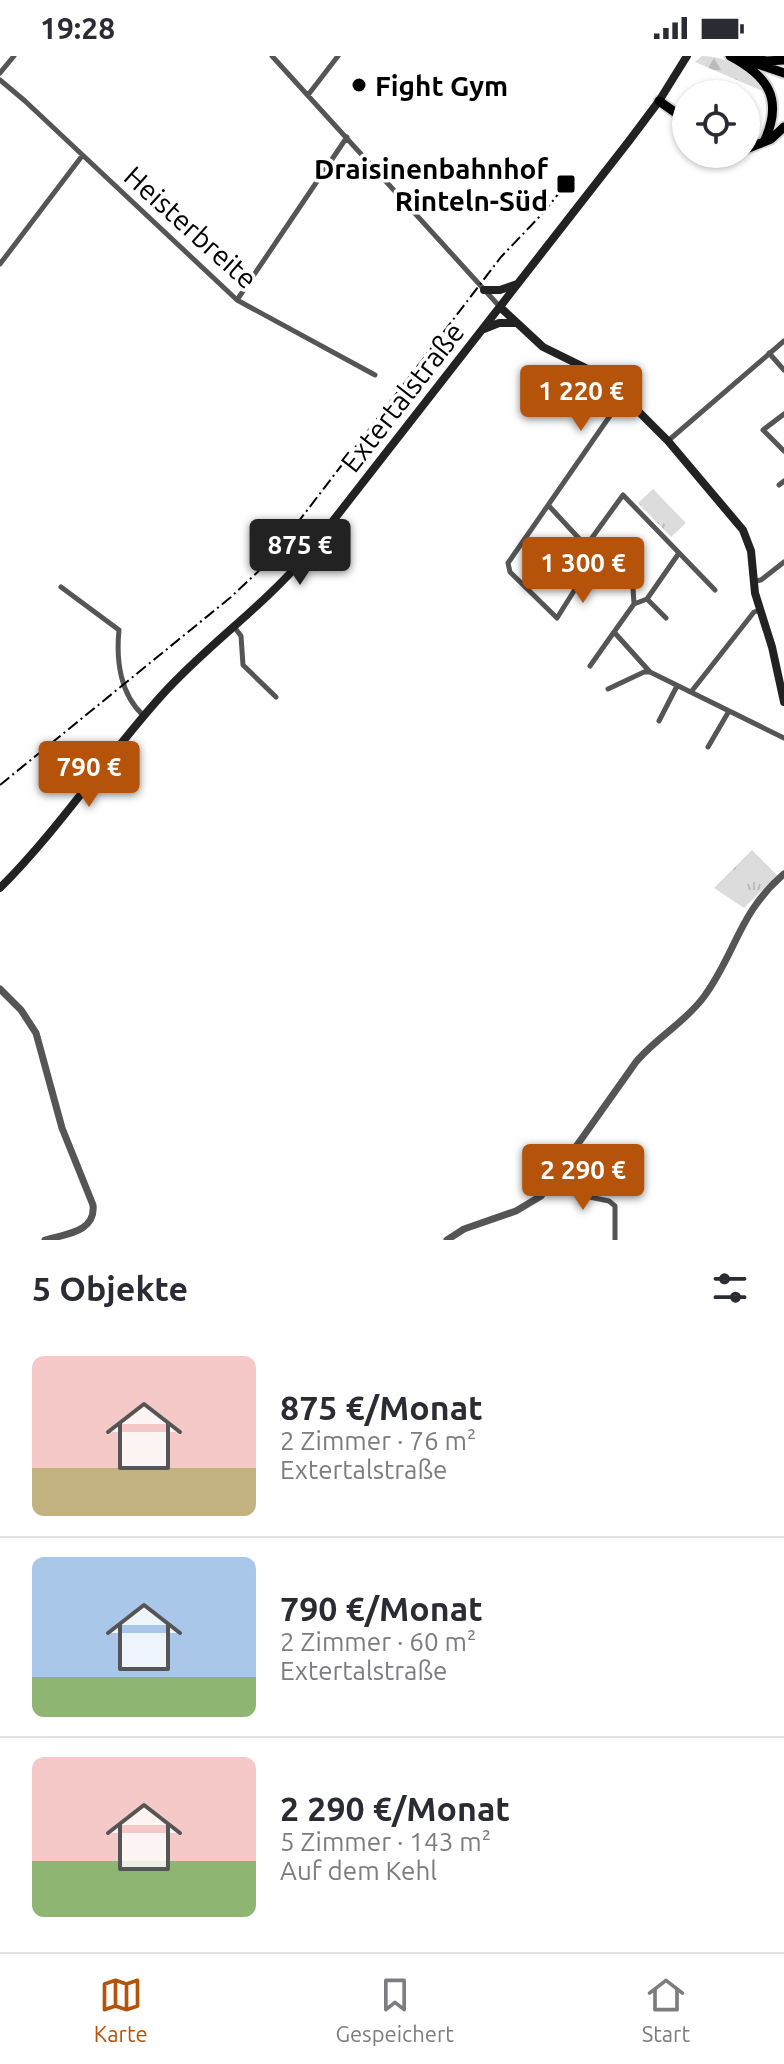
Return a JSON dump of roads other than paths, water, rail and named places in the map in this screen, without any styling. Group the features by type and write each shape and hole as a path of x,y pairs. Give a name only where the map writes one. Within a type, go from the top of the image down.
{"main road":[{"name":"Extertalstraße","path":"0,888 144,716 186,671 271,594 304,558 659,101 687,56"},
{"path":"732,56 784,73"},
{"path":"732,56 763,75 778,94 780,116 773,132 764,142"},
{"path":"744,56 766,61 784,60"},
{"path":"659,101 672,110"},
{"path":"760,144 784,127"},
{"path":"484,290 500,290 517,284"},
{"path":"500,307 543,347 600,375 624,396 668,441 743,530 751,551 760,610 784,702"},
{"path":"483,329 499,323 515,323"}],"street":[{"path":"0,73 14,56"},
{"path":"272,56 500,307"},
{"path":"308,95 338,56"},
{"name":"Heisterbreite","path":"0,80 237,300 375,375"},
{"path":"237,300 347,137"},
{"path":"0,264 82,156"},
{"path":"668,441 784,341"},
{"path":"769,353 784,370"},
{"path":"548,506 586,546 589,567 557,618 510,572 508,563 624,396"},
{"path":"784,414 763,430 784,451"},
{"path":"586,546 623,495 715,590"},
{"path":"590,666 634,604 647,599 679,553"},
{"path":"754,581 761,580 784,562"},
{"path":"614,568 633,588 634,604"},
{"path":"61,587 119,630 118,654 122,680 132,704 144,716"},
{"path":"647,599 666,618"},
{"path":"691,692 754,612 760,610"},
{"path":"235,628 241,636 243,665 276,697"},
{"path":"614,632 650,672 784,738"},
{"path":"608,689 650,672"},
{"path":"659,721 677,686"},
{"path":"708,747 729,711"},
{"path":"447,1240 464,1229 529,1205 541,1196 649,1046 702,999 718,975 748,913 784,874"},
{"path":"0,989 21,1010 36,1033 62,1128 93,1205 93,1218 86,1227 45,1240"},
{"path":"557,1175 580,1195 609,1201 615,1206 615,1240"}],"railway":[{"path":"0,785 231,597 266,564 501,257 544,212 574,174"}],"place":[{"name":"Fight Gym","path":"359,85"},
{"name":"Draisinenbahnhof Rinteln-Süd","path":"566,184"}]}
